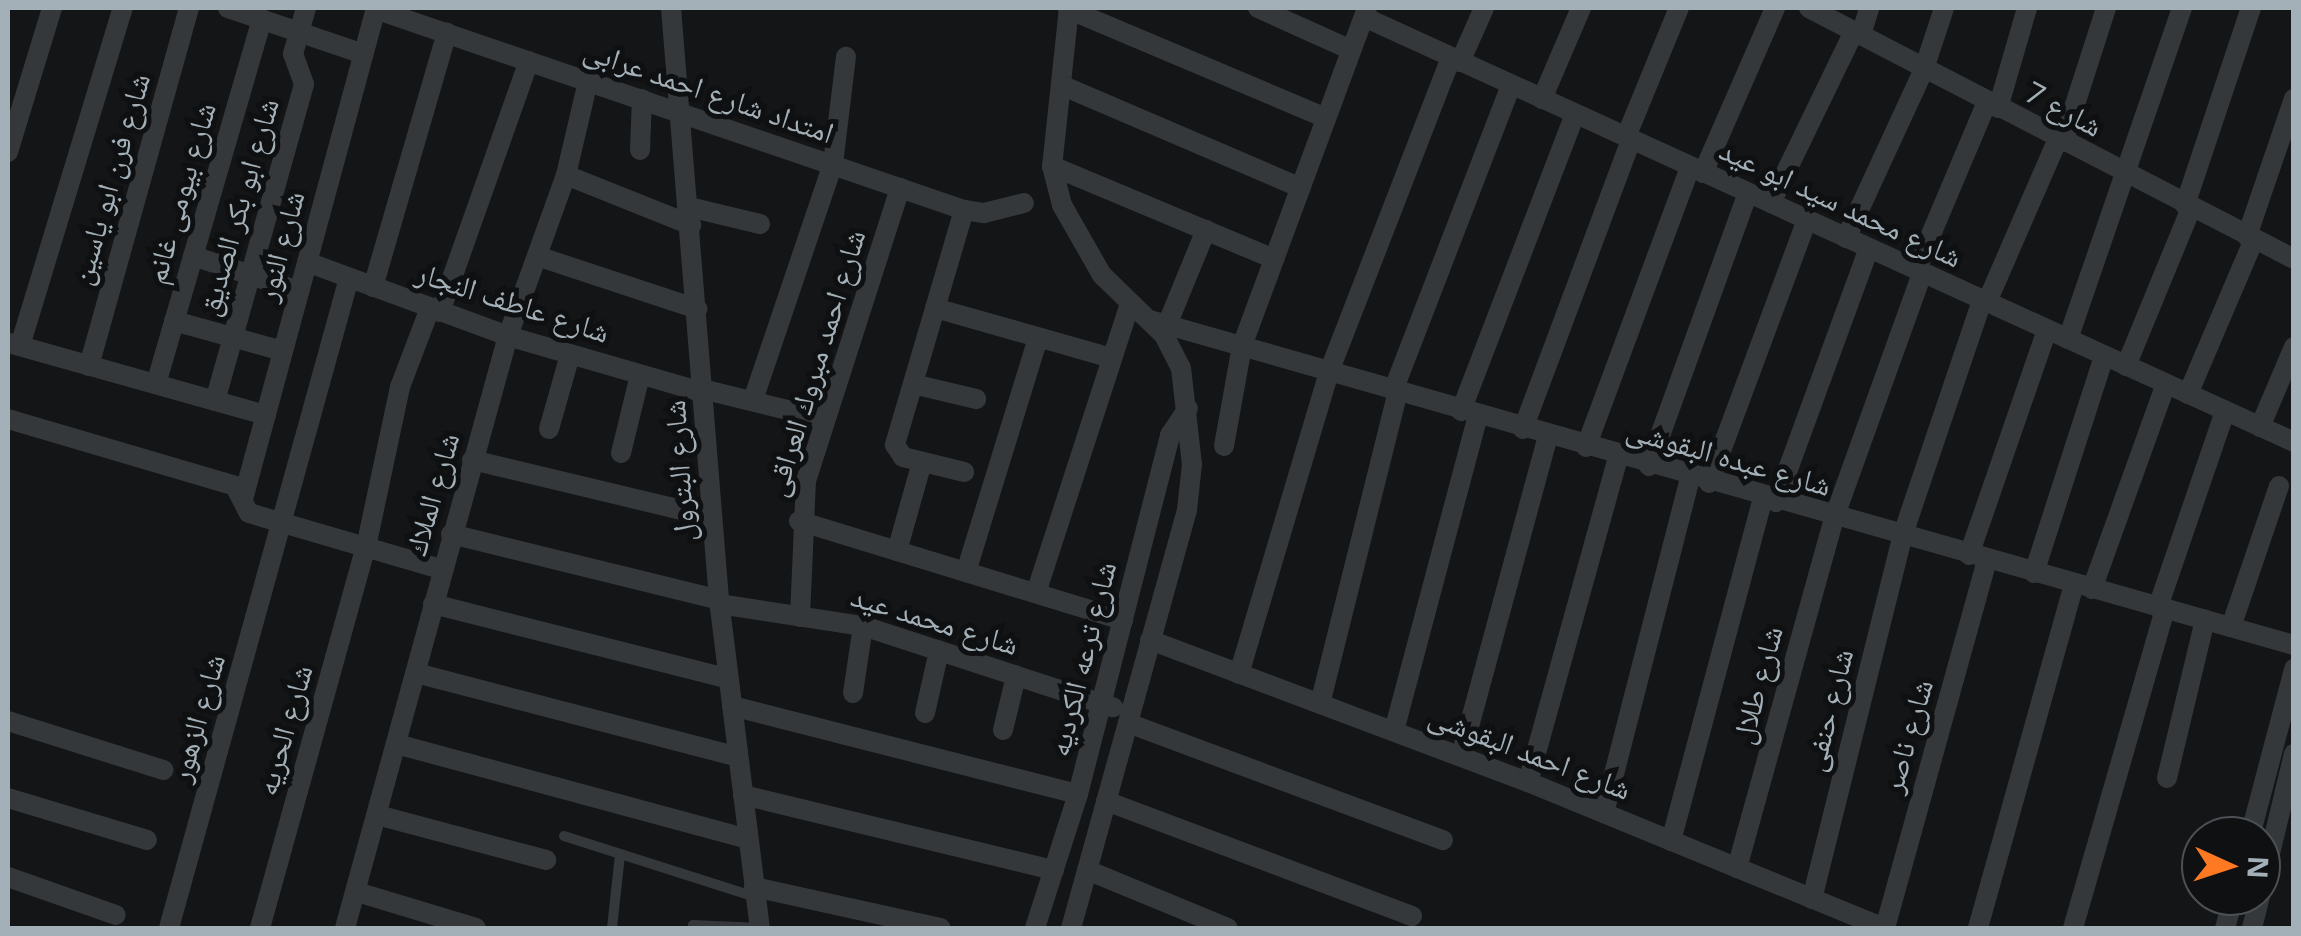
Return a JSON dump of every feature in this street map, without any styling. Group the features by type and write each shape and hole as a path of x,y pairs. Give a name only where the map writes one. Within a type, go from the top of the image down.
{"street":[{"path":"8,152 52,8"},
{"path":"123,8 14,344 266,414"},
{"name":"شارع فرن ابو ياسين","path":"89,366 189,8"},
{"path":"228,8 362,54"},
{"path":"299,32 306,8"},
{"name":"امتداد شارع احمد عرابى","path":"376,8 964,210 984,213 1024,204"},
{"name":"شارع النور","path":"243,499 376,8"},
{"name":"شارع البترول","path":"671,8 719,602 760,928"},
{"path":"1069,8 1326,118"},
{"name":"شارع ترعه الكرديه","path":"1069,8 1052,166 1078,242 1130,303 1158,322 1181,368 1188,408 1187,510 1071,928"},
{"path":"1258,8 1352,50"},
{"path":"1239,674 1329,372 1456,60 1484,8"},
{"path":"1542,99 1581,8"},
{"path":"1523,429 1679,8"},
{"path":"1586,448 1697,170 1775,8"},
{"name":"شارع 7","path":"1809,8 2294,259"},
{"path":"1770,204 1869,8"},
{"path":"1846,238 1924,68 1944,8"},
{"path":"1919,271 1993,105 2028,8"},
{"name":"شارع حنفى","path":"1812,899 1902,536 1984,301 2061,141 2106,8"},
{"path":"2068,339 2128,176 2182,8"},
{"path":"2126,366 2188,206 2250,8"},
{"path":"1224,446 1242,346 1365,12"},
{"name":"شارع محمد سيد ابو عيد","path":"1365,12 1456,60 2294,442"},
{"name":"شارع بيومى غانم","path":"156,384 262,19"},
{"name":"شارع ابو بكر الصديق","path":"215,400 304,84 293,54 299,32"},
{"path":"373,287 447,34"},
{"path":"753,400 832,164 846,57"},
{"path":"435,310 529,61"},
{"name":"شارع الملاك","path":"346,928 381,816 441,569 472,460 508,336 566,175 588,81"},
{"path":"1320,704 1396,391 1511,84"},
{"path":"1061,85 1300,188"},
{"path":"640,150 642,99"},
{"path":"2188,394 2250,237 2294,99"},
{"path":"1394,732 1470,413 1575,114"},
{"path":"1052,166 1274,259"},
{"path":"566,175 690,216 760,224"},
{"name":"شارع احمد مبروك العراقى","path":"800,617 799,521 824,419 900,188"},
{"path":"1650,466 1748,193"},
{"path":"964,210 894,445 900,456 964,472"},
{"path":"1604,813 1699,481 1806,220"},
{"path":"1158,322 1206,230"},
{"path":"1670,840 1770,500 1869,248"},
{"path":"193,256 299,291"},
{"path":"537,256 697,309"},
{"name":"شارع عاطف النجار","path":"307,262 508,336 640,375 824,419"},
{"name":"شارع طلال","path":"1737,868 1834,518 1919,271"},
{"name":"شارع الزهور","path":"169,928 349,278"},
{"path":"1036,593 1130,303"},
{"path":"935,308 1112,358"},
{"name":"شارع الحريه","path":"260,928 366,547 400,387 435,310"},
{"path":"174,321 283,351"},
{"name":"شارع عبده البقوشى","path":"1158,322 1699,481 2294,644"},
{"name":"شارع ناصر","path":"1884,928 1978,558 2047,330"},
{"path":"966,572 1038,338"},
{"path":"2260,427 2294,347"},
{"path":"548,429 570,354"},
{"path":"2034,573 2104,356"},
{"path":"621,453 640,375"},
{"path":"913,384 976,399"},
{"path":"1978,928 2083,587 2166,384"},
{"name":"شارع ترعه الكرديه","path":"1035,928 1078,794 1170,435 1188,408"},
{"path":"2073,928 2162,608 2225,411"},
{"path":"8,419 235,486 249,513 441,569"},
{"path":"1461,756 1548,436"},
{"path":"1528,782 1618,457"},
{"path":"472,460 690,512"},
{"path":"897,551 922,462"},
{"path":"2230,627 2280,486"},
{"path":"799,521 1123,620"},
{"name":"شارع محمد عيد","path":"451,534 719,602 863,626 1102,703 1129,718 1443,840"},
{"path":"433,604 728,679"},
{"path":"2167,778 2205,620"},
{"path":"853,693 863,626"},
{"name":"شارع احمد البقوشى","path":"1150,640 1528,782 1884,928"},
{"path":"925,713 938,651"},
{"path":"2255,816 2294,669"},
{"path":"416,672 738,757"},
{"path":"1003,730 1016,676"},
{"path":"732,706 1078,794"},
{"path":"8,720 163,770"},
{"path":"400,745 748,839"},
{"path":"2279,816 2294,754"},
{"path":"743,796 1054,870"},
{"path":"8,798 147,840"},
{"path":"1106,801 1412,916"},
{"path":"381,816 546,860"},
{"path":"1087,870 1228,928"},
{"path":"8,877 116,915"},
{"path":"357,892 476,928"},
{"path":"755,892 941,928"}],"lane":[{"path":"564,836 755,892"},
{"path":"612,928 620,854"},
{"path":"693,925 760,928"}]}
